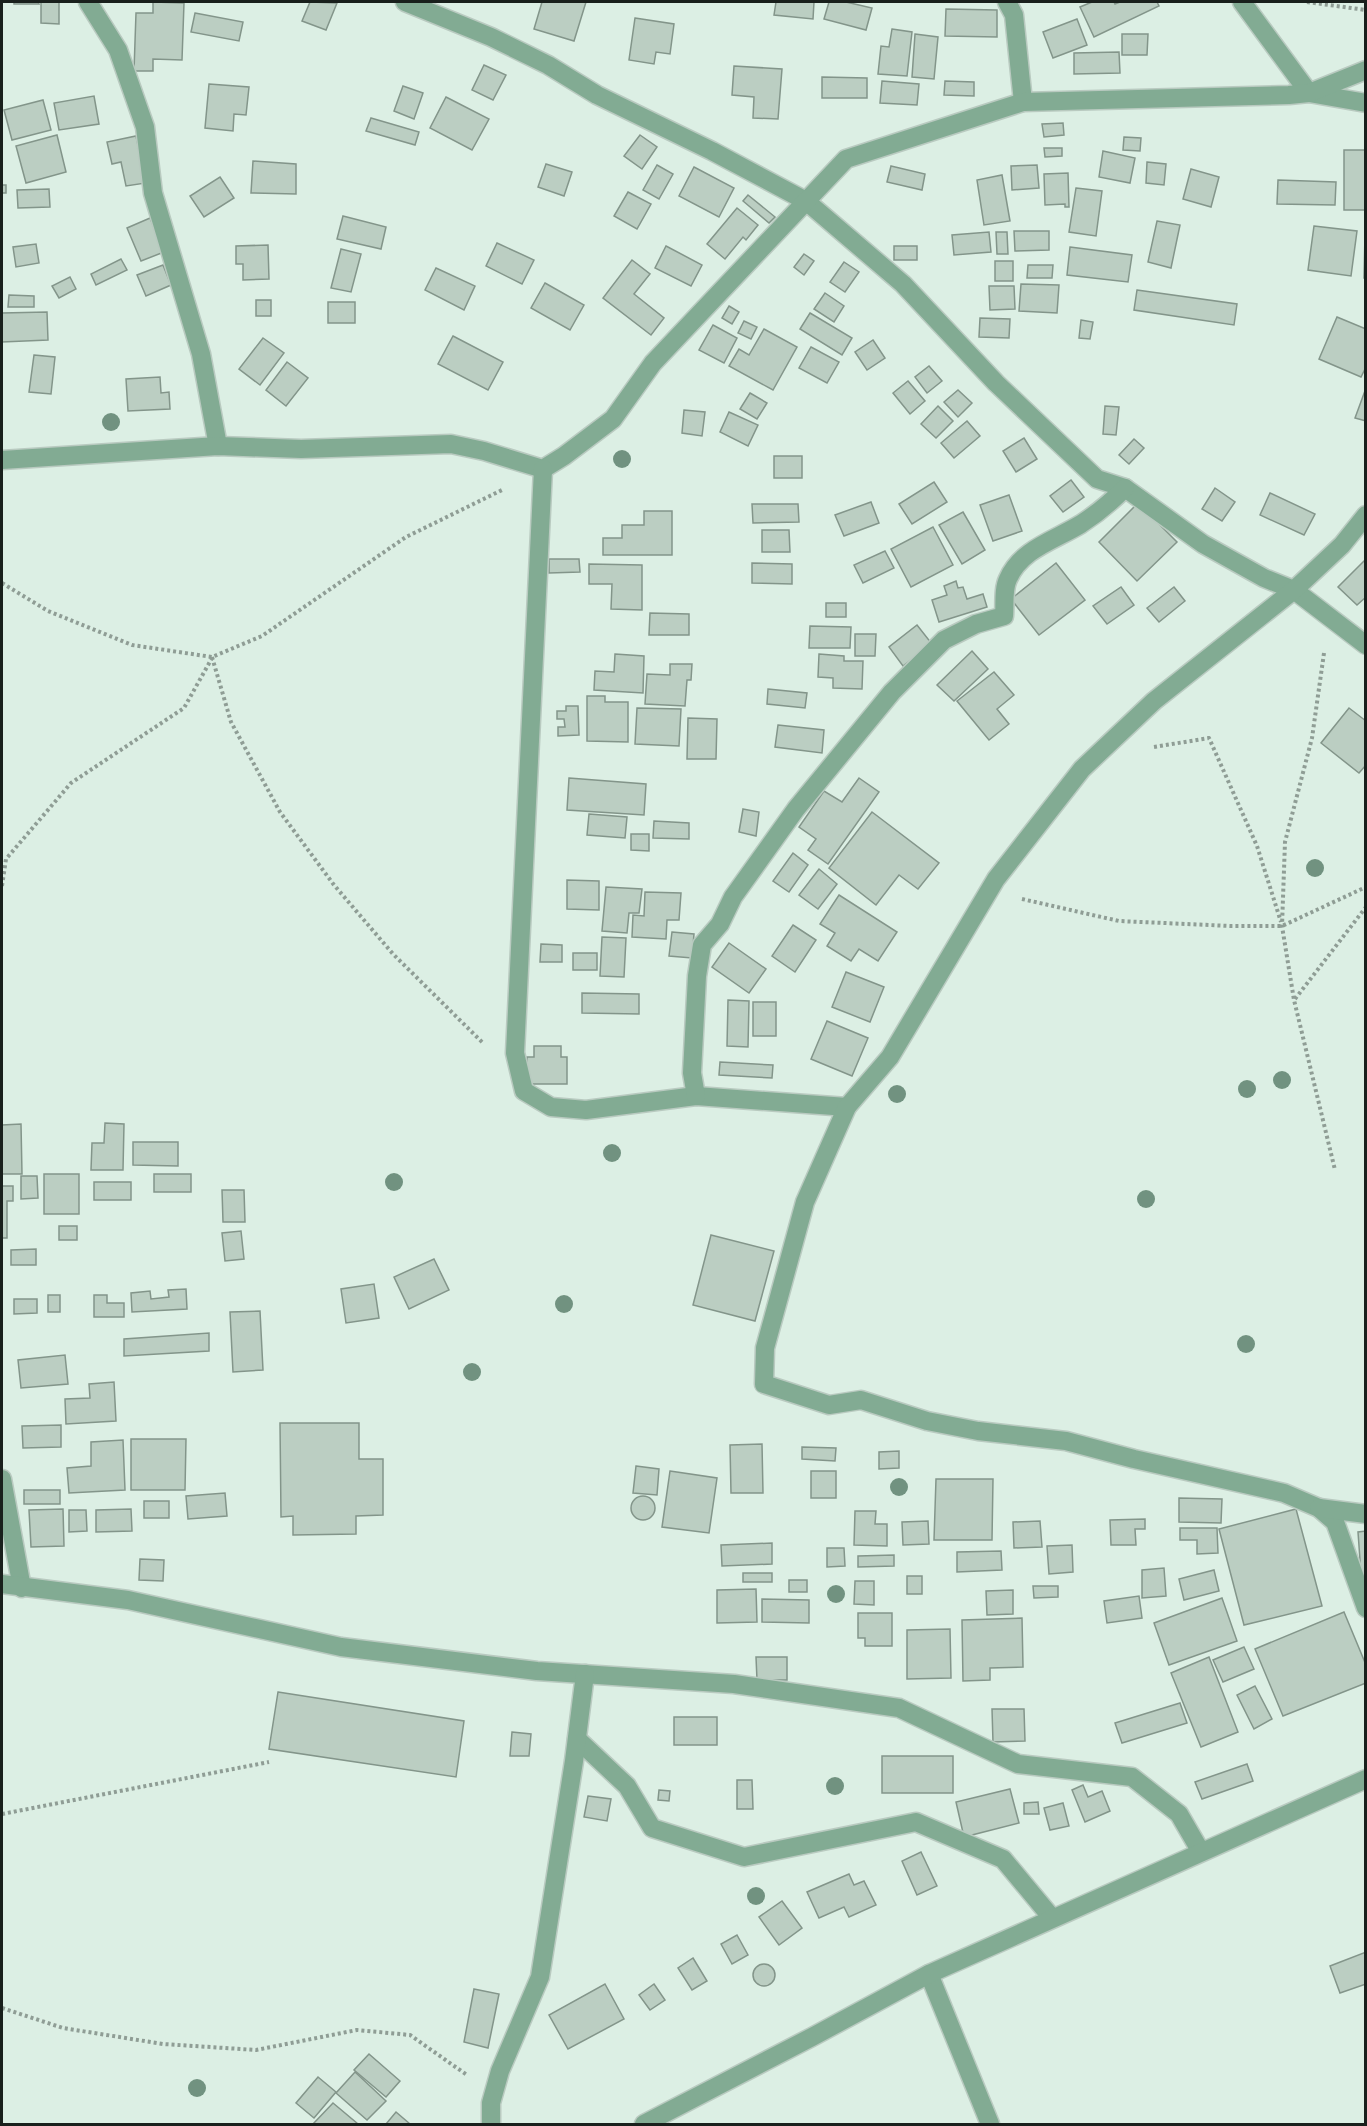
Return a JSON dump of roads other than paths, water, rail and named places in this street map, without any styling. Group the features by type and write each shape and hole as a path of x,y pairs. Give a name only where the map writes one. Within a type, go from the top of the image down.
{"street":[{"path":"87,2 118,50 145,127 153,194 201,354 218,446"},
{"path":"405,2 491,36 548,65 597,95 712,151 806,201 903,284 996,383 1097,479 1125,488 1203,544 1264,578 1294,590 1365,645"},
{"path":"1007,2 1014,15 1023,102"},
{"path":"1242,2 1309,93"},
{"path":"1309,93 1365,69"},
{"path":"2,460 218,446 301,449 451,444 484,451 543,469 613,419 653,363 846,159 1023,102 1309,93 1365,104"},
{"path":"543,469 515,1053 524,1091 551,1107 586,1110 696,1096 847,1107"},
{"path":"696,1096 692,1073 697,976 702,945 720,924 739,889 796,809 892,692 944,640 976,624 1004,616 1007,581 1018,562 1044,542 1101,511 1125,488"},
{"path":"1365,515 1342,545 1294,590 1154,701 1082,769 996,879 890,1057 847,1107 805,1202 765,1348 764,1384 829,1405 861,1400 927,1421 978,1431 1066,1441 1134,1459 1284,1492 1319,1508 1365,1515"},
{"path":"2,1479 22,1588"},
{"path":"1319,1508 1335,1522 1365,1608"},
{"path":"2,1584 128,1600 342,1647 537,1671 734,1684 899,1708 1018,1764 1132,1777 1179,1814 1201,1852"},
{"path":"491,2124 491,2103 500,2071 540,1977 585,1674"},
{"path":"577,1739 627,1786 652,1828 744,1857 916,1822 1003,1859 1052,1918"},
{"path":"644,2124 929,1974 1365,1779"},
{"path":"929,1974 990,2124"}]}
